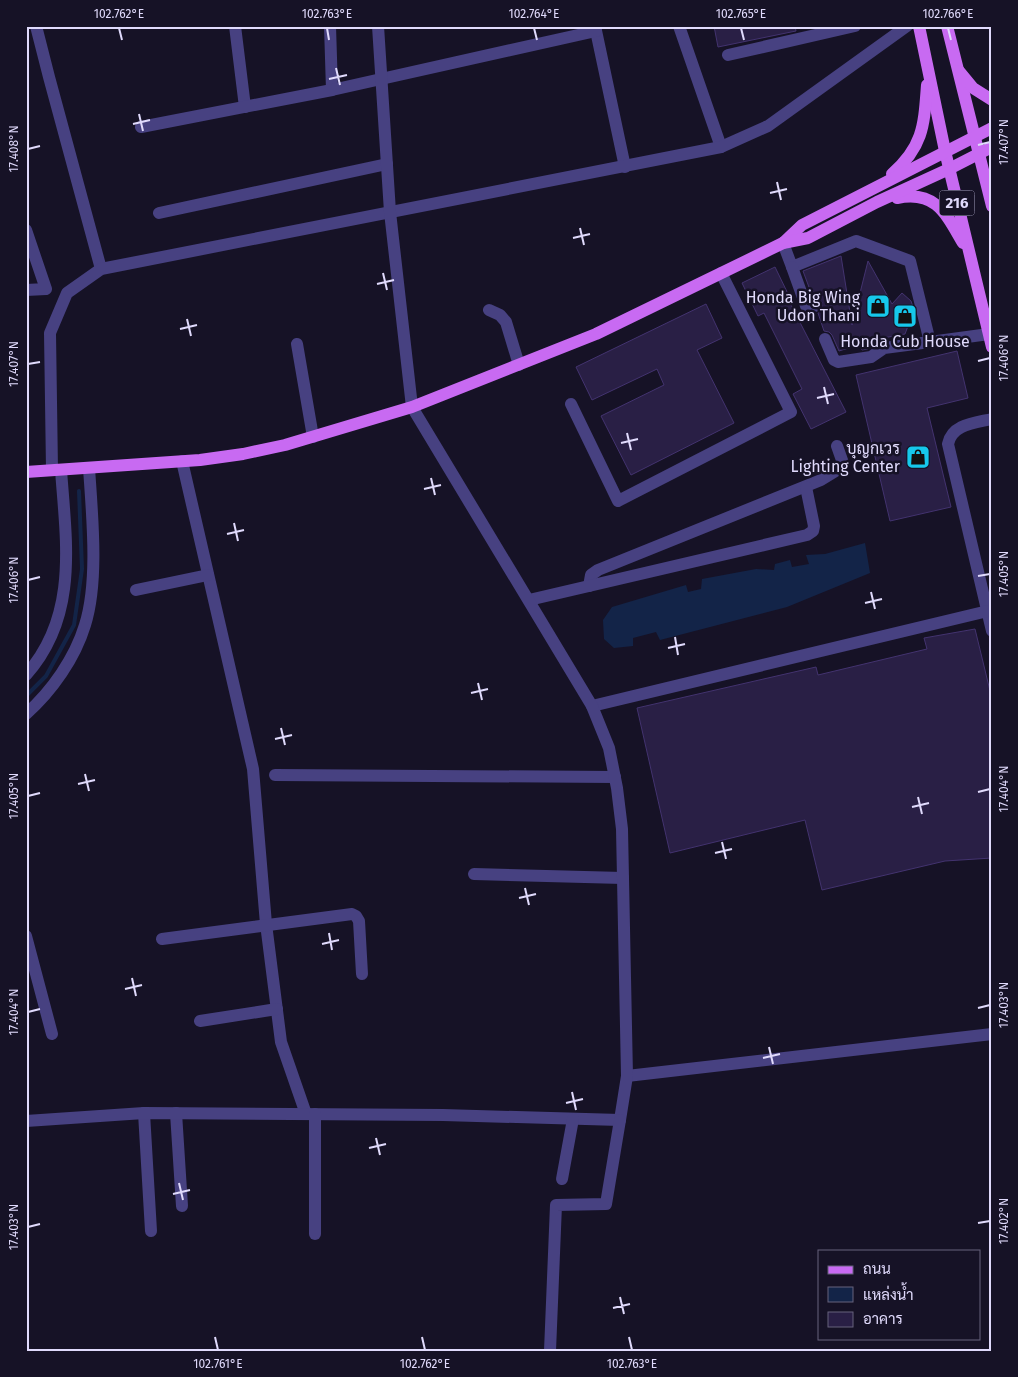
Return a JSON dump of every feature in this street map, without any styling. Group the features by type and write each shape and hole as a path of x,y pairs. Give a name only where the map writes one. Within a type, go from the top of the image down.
{"main road":[{"name":"216","path":"919,26 945,152 992,347"},
{"name":"216","path":"947,26 992,206"},
{"path":"875,188 903,164 916,147 924,124 928,68"},
{"path":"957,69 973,88 992,100"},
{"path":"783,243 802,225 992,128"},
{"path":"26,472 182,461 243,454 412,407 596,334 783,243 808,238 877,202 992,147"},
{"path":"877,202 910,195 922,197 944,211 970,254"}],"street":[{"path":"36,26 48,77 101,269"},
{"path":"235,26 245,107"},
{"path":"330,26 332,90"},
{"path":"378,26 390,212 412,407 592,706 608,748 615,777 622,829 627,1076 606,1204 556,1205 550,1351"},
{"path":"679,26 721,147"},
{"path":"728,55 855,26"},
{"path":"26,675 34,667 59,620 64,593 67,545 57,470 50,333 67,293 101,269 721,147 768,126 907,26"},
{"path":"141,127 332,90 596,29 625,167"},
{"path":"159,213 387,164"},
{"path":"26,230 46,289 26,290"},
{"path":"792,267 856,241 910,261 930,342"},
{"path":"783,243 806,306 815,306"},
{"path":"571,404 618,501 791,412 721,273"},
{"path":"489,310 500,315 506,322 519,365"},
{"path":"825,339 834,360 838,362 871,357 884,348 989,334"},
{"path":"297,344 313,436"},
{"path":"992,419 958,429 950,436 948,444 989,610 992,631"},
{"path":"589,586 591,575 598,570 806,487 839,469 843,463 837,446"},
{"path":"182,461 253,769 266,924 281,1042 310,1114 315,1234"},
{"path":"26,714 56,680 72,656 85,625 92,595 92,512 89,468"},
{"path":"529,600 807,535 813,531 814,526 806,487"},
{"path":"136,590 208,575"},
{"path":"592,706 989,610"},
{"path":"275,775 615,777"},
{"path":"474,874 623,878"},
{"path":"162,940 266,924 352,914 360,921 362,974"},
{"path":"26,936 52,1034"},
{"path":"200,1021 277,1009"},
{"path":"627,1076 992,1034"},
{"path":"26,1121 144,1113 443,1115 620,1120"},
{"path":"144,1113 151,1231"},
{"path":"176,1113 182,1206"},
{"path":"562,1179 572,1119"}],"water":[{"path":"865,543 870,573 787,607 660,640 656,632 633,638 633,646 614,648 604,639 603,620 612,607 686,585 688,592 701,589 702,579 756,569 774,570 775,564 790,560 792,567 809,564 806,555 825,554"}],"building":[{"path":"714,26 795,26 796,31 718,47"},
{"path":"841,256 852,325 868,261 892,304 902,293 911,301 914,310 905,334 872,340 868,349 862,350 858,345 839,351 832,335 824,331 818,313 822,310 822,302 819,299 813,298 803,271"},
{"path":"775,267 791,300 789,301 846,412 811,429 793,394 802,389 764,313 758,316 742,283"},
{"path":"706,304 722,338 697,350 734,423 631,475 601,416 664,385 657,369 592,400 576,367"},
{"path":"957,351 968,398 927,408 951,507 890,521 856,375"},
{"path":"975,629 992,699 992,858 945,861 822,890 805,820 670,853 637,708 816,667 818,675 927,649 924,638"}],"waterway":[{"path":"26,696 46,676 74,625 82,569 79,491"}],"place":[{"name":"Honda Big Wing Udon Thani","path":"878,306"},
{"name":"Honda Cub House","path":"905,316"},
{"name":"บุญกเวร Lighting Center","path":"918,457"}]}
